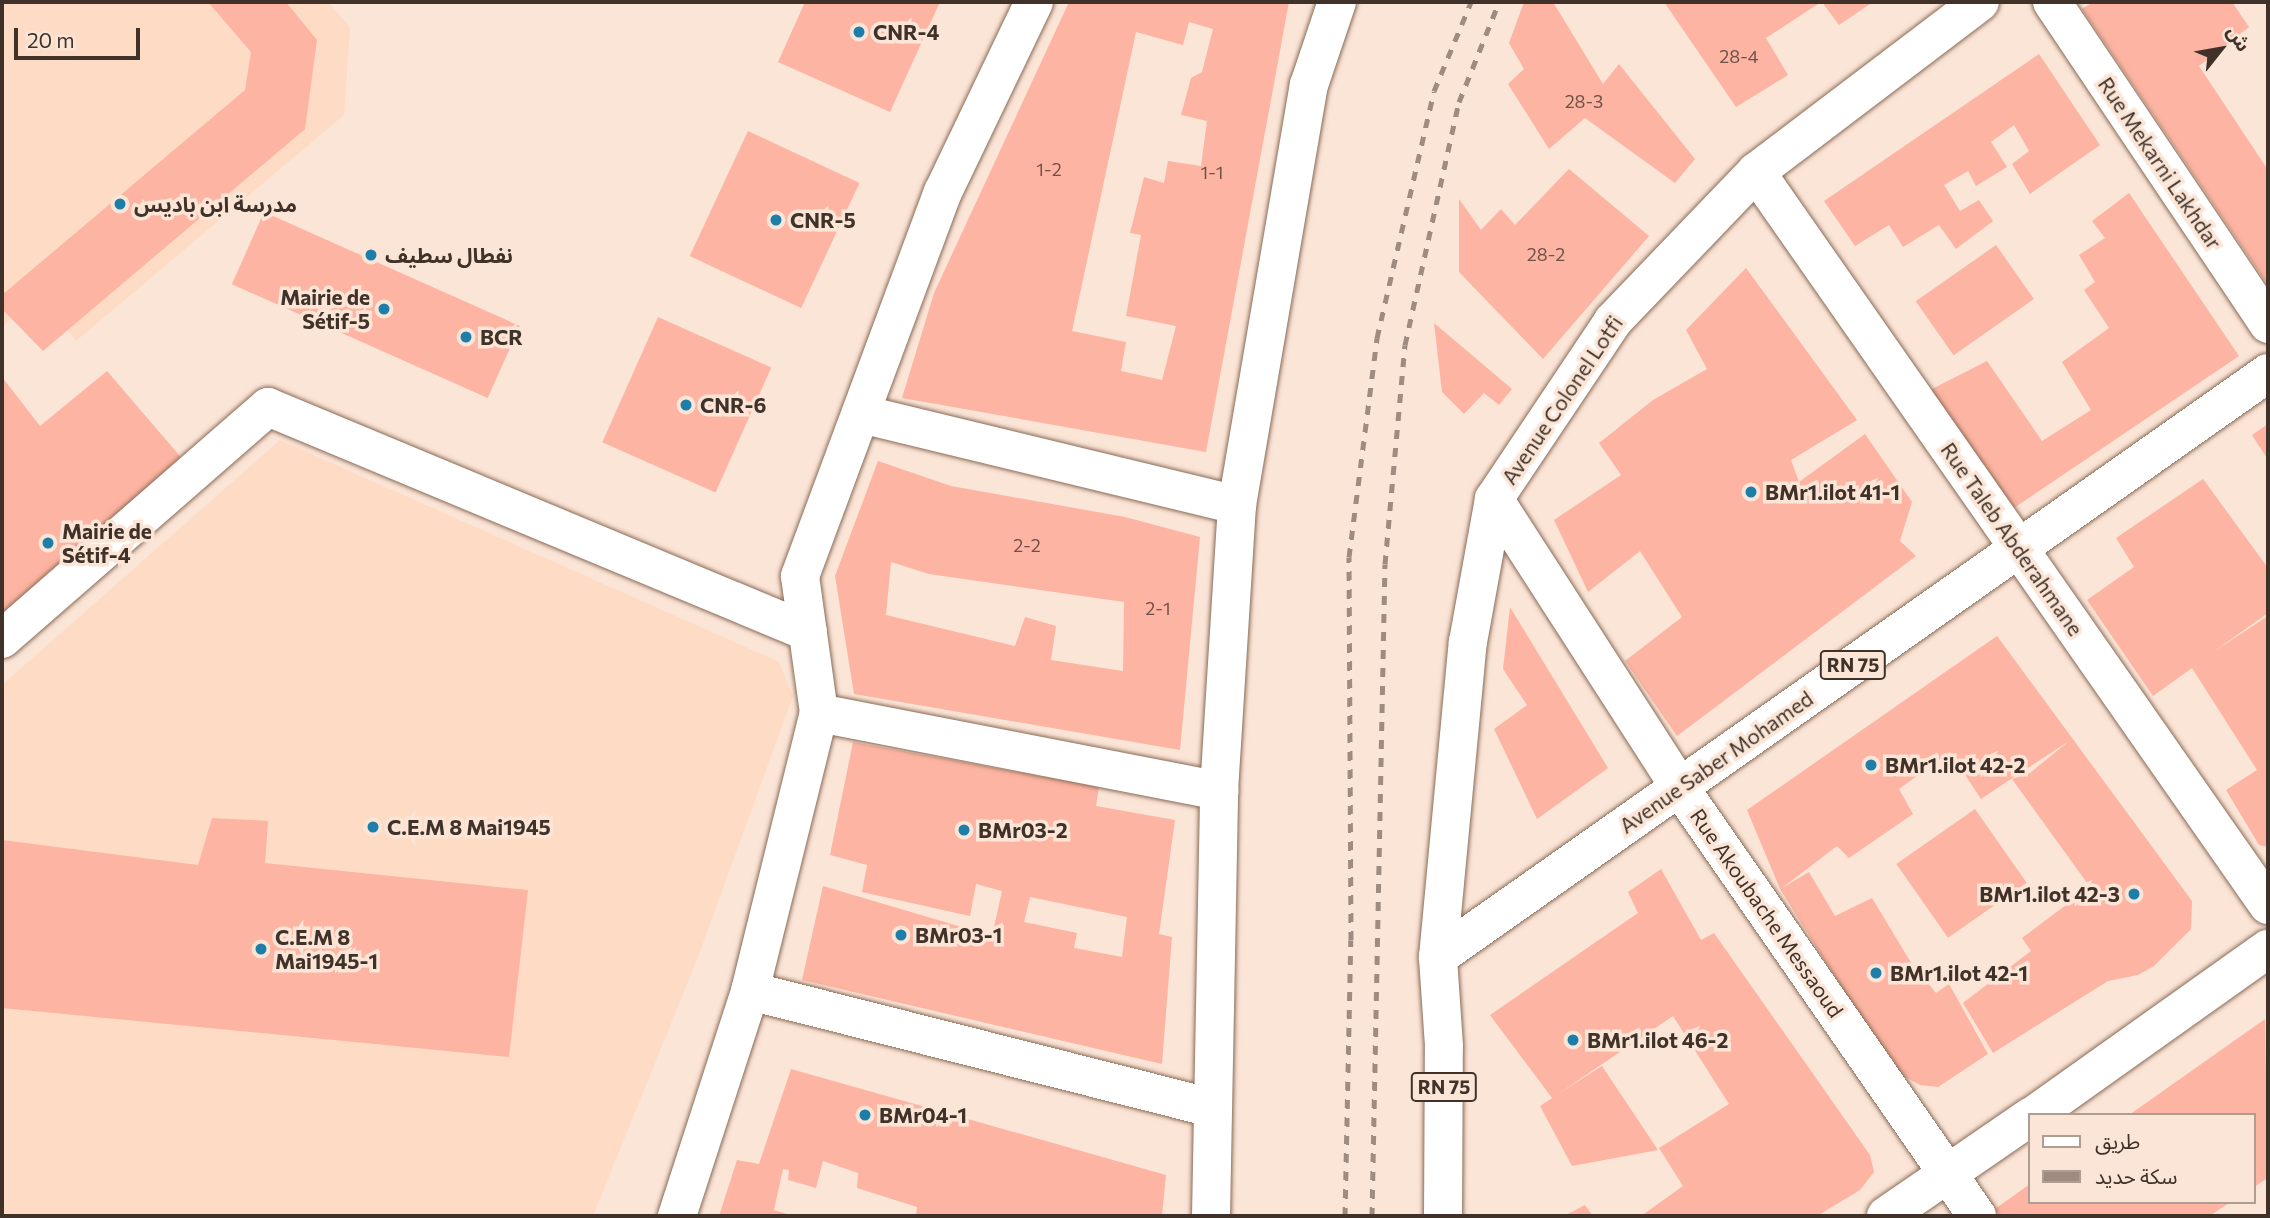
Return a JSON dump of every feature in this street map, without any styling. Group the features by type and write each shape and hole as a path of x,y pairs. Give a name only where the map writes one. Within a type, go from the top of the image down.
{"street":[{"path":"654,1216 681,1205 750,991 819,713 800,576 943,192 1034,2"},
{"path":"1211,1216 1219,792 1237,505 1309,85 1337,2"},
{"name":"Avenue Colonel Lotfi","path":"1438,957 1468,642 1494,499 1613,321 1756,172 1980,2"},
{"name":"Rue Mekarni Lakhdar","path":"2052,2 2268,324"},
{"name":"Rue Taleb Abderahmane","path":"1756,172 2268,905"},
{"name":"Avenue Saber Mohamed","path":"1438,957 2268,373"},
{"path":"2,639 268,407 808,632"},
{"path":"861,414 1237,505"},
{"name":"Rue Akoubache Messaoud","path":"1494,499 1680,788 1977,1216"},
{"path":"819,713 1219,792"},
{"path":"2036,1113 2268,950"},
{"name":"RN 75","path":"1438,957 1444,1046 1443,1216"},
{"path":"750,991 1211,1108"},
{"path":"1886,1216 2028,1119"}],"shaded area":[{"name":"مدرسة ابن باديس","path":"2,2 328,2 350,27 344,115 76,341 39,294 2,327"},
{"name":"C.E.M 8 Mai1945","path":"280,440 779,662 793,696 698,957 593,1216 2,1216 2,685"}],"building":[{"path":"208,2 286,2 317,40 305,129 43,351 2,309 2,295 245,90 251,52"},
{"name":"CNR-4","path":"805,2 940,2 890,112 778,62"},
{"path":"1069,2 1289,2 1206,452 902,398 934,293","holes":["1189,22 1213,29 1202,72 1191,78 1181,115 1207,121 1201,166 1168,161 1164,183 1144,177 1130,233 1141,235 1126,316 1176,326 1162,380 1121,371 1126,342 1072,331 1136,32 1183,45"]},
{"path":"1524,2 1553,2 1603,84 1619,64 1695,159 1675,183 1585,118 1549,149 1508,84 1524,69 1509,43"},
{"path":"1664,2 1821,2 1766,38 1788,75 1736,107"},
{"path":"1822,2 1873,2 1839,25"},
{"path":"2093,2 2232,2 2249,27 2199,66 2268,170 2268,285 2082,9"},
{"path":"2039,54 2100,145 2030,194 2012,164 2029,151 2014,125 1991,142 2007,167 1976,186 1968,171 1944,185 1960,211 1979,200 1993,221 1956,249 1939,225 1903,247 1889,225 1855,246 1824,201"},
{"name":"CNR-5","path":"748,131 859,183 801,308 690,256"},
{"path":"1569,169 1649,236 1543,359 1459,272 1459,199 1481,230 1501,209 1515,225"},
{"path":"2129,193 2239,356 2008,512 1930,390 1987,361 2042,441 2091,410 2062,362 2109,328 2084,290 2095,282 2079,255 2105,238 2092,221"},
{"name":"Mairie de Sétif-5","path":"264,212 520,326 488,398 232,284"},
{"path":"1996,245 2034,299 1954,355 1916,301"},
{"name":"BMr1.ilot 41-1","path":"1746,268 1857,420 1791,460 1799,482 1865,434 1912,502 1900,541 1916,556 1677,736 1625,661 1682,617 1640,551 1588,592 1554,520 1621,475 1599,443 1653,400 1707,369 1686,330"},
{"name":"CNR-6","path":"658,317 771,367 716,493 602,442"},
{"path":"1434,323 1512,389 1499,405 1484,393 1464,414 1442,392"},
{"name":"Mairie de Sétif-4","path":"107,371 185,462 2,623 2,377 40,426"},
{"path":"2268,424 2268,460 2252,435"},
{"path":"878,461 951,486 1125,517 1200,537 1180,750 854,694 835,576","holes":["891,562 929,574 1124,602 1123,671 1051,660 1056,626 1025,617 1015,646 886,615"]},
{"path":"2203,479 2268,568 2268,613 2213,652 2268,616 2268,847 2259,845 2226,790 2257,770 2192,668 2153,696 2087,600 2134,567 2116,538"},
{"path":"1510,607 1608,768 1537,819 1494,729 1527,705 1503,669"},
{"path":"1997,636 2192,901 2191,929 2154,966 2138,975 2108,981 1993,1053 1963,1003 2031,951 2022,938 2090,887 2012,779 2030,773 2069,741 1981,799 1950,752 1899,789 1913,814 1849,858 1837,846 1782,888 1809,872 1835,916 1872,898 1910,961 1936,993 1949,984 1988,1054 1938,1087 1920,1085 1894,1071 1780,889 1747,810"},
{"path":"853,742 1099,787 1096,806 1175,820 1159,934 1172,937 1162,1064 802,980 823,886 992,936 1002,891 976,884 970,916 862,892 867,865 830,855","holes":["1030,897 1127,917 1122,957 1074,948 1077,933 1024,922"]},
{"path":"1975,809 2027,883 1948,938 1896,864"},
{"name":"C.E.M 8 Mai1945-1","path":"212,818 268,821 265,863 528,890 509,1057 2,1008 2,840 198,865"},
{"name":"BMr1.ilot 46-2","path":"1661,869 1701,940 1714,933 1870,1155 1874,1172 1860,1190 1817,1216 1641,1216 1683,1186 1659,1148 1729,1104 1673,1016 1558,1094 1602,1066 1658,1150 1572,1166 1540,1106 1552,1098 1490,1015 1638,913 1628,892"},
{"path":"2265,1019 2268,1178 2256,1186 2256,1113 2132,1113"},
{"name":"BMr04-1","path":"791,1069 1166,1175 1162,1216 916,1216 917,1207 857,1188 858,1173 823,1161 816,1188 788,1180 789,1170 783,1169 774,1210 793,1216 719,1216 737,1160 759,1164"},
{"path":"2028,1185 2028,1204 2228,1204 2209,1216 2000,1216 1995,1209"},
{"path":"1585,1205 1593,1216 1564,1216"}],"railway":[{"path":"1345,1216 1351,940 1349,557 1377,338 1434,91 1471,2"},
{"path":"1372,1216 1385,564 1405,345 1459,102 1499,2"}],"place":[{"name":"CNR-4","path":"859,32"},
{"name":"مدرسة ابن باديس","path":"120,204"},
{"name":"CNR-5","path":"776,220"},
{"name":"نفطال سطيف","path":"371,255"},
{"name":"Mairie de Sétif-5","path":"384,309"},
{"name":"BCR","path":"466,337"},
{"name":"CNR-6","path":"686,405"},
{"name":"BMr1.ilot 41-1","path":"1751,492"},
{"name":"Mairie de Sétif-4","path":"48,543"},
{"name":"BMr1.ilot 42-2","path":"1871,765"},
{"name":"C.E.M 8 Mai1945","path":"373,827"},
{"name":"BMr03-2","path":"964,830"},
{"name":"BMr1.ilot 42-3","path":"2134,894"},
{"name":"BMr03-1","path":"901,935"},
{"name":"C.E.M 8 Mai1945-1","path":"261,949"},
{"name":"BMr1.ilot 42-1","path":"1876,973"},
{"name":"BMr1.ilot 46-2","path":"1573,1040"},
{"name":"BMr04-1","path":"865,1115"}]}
